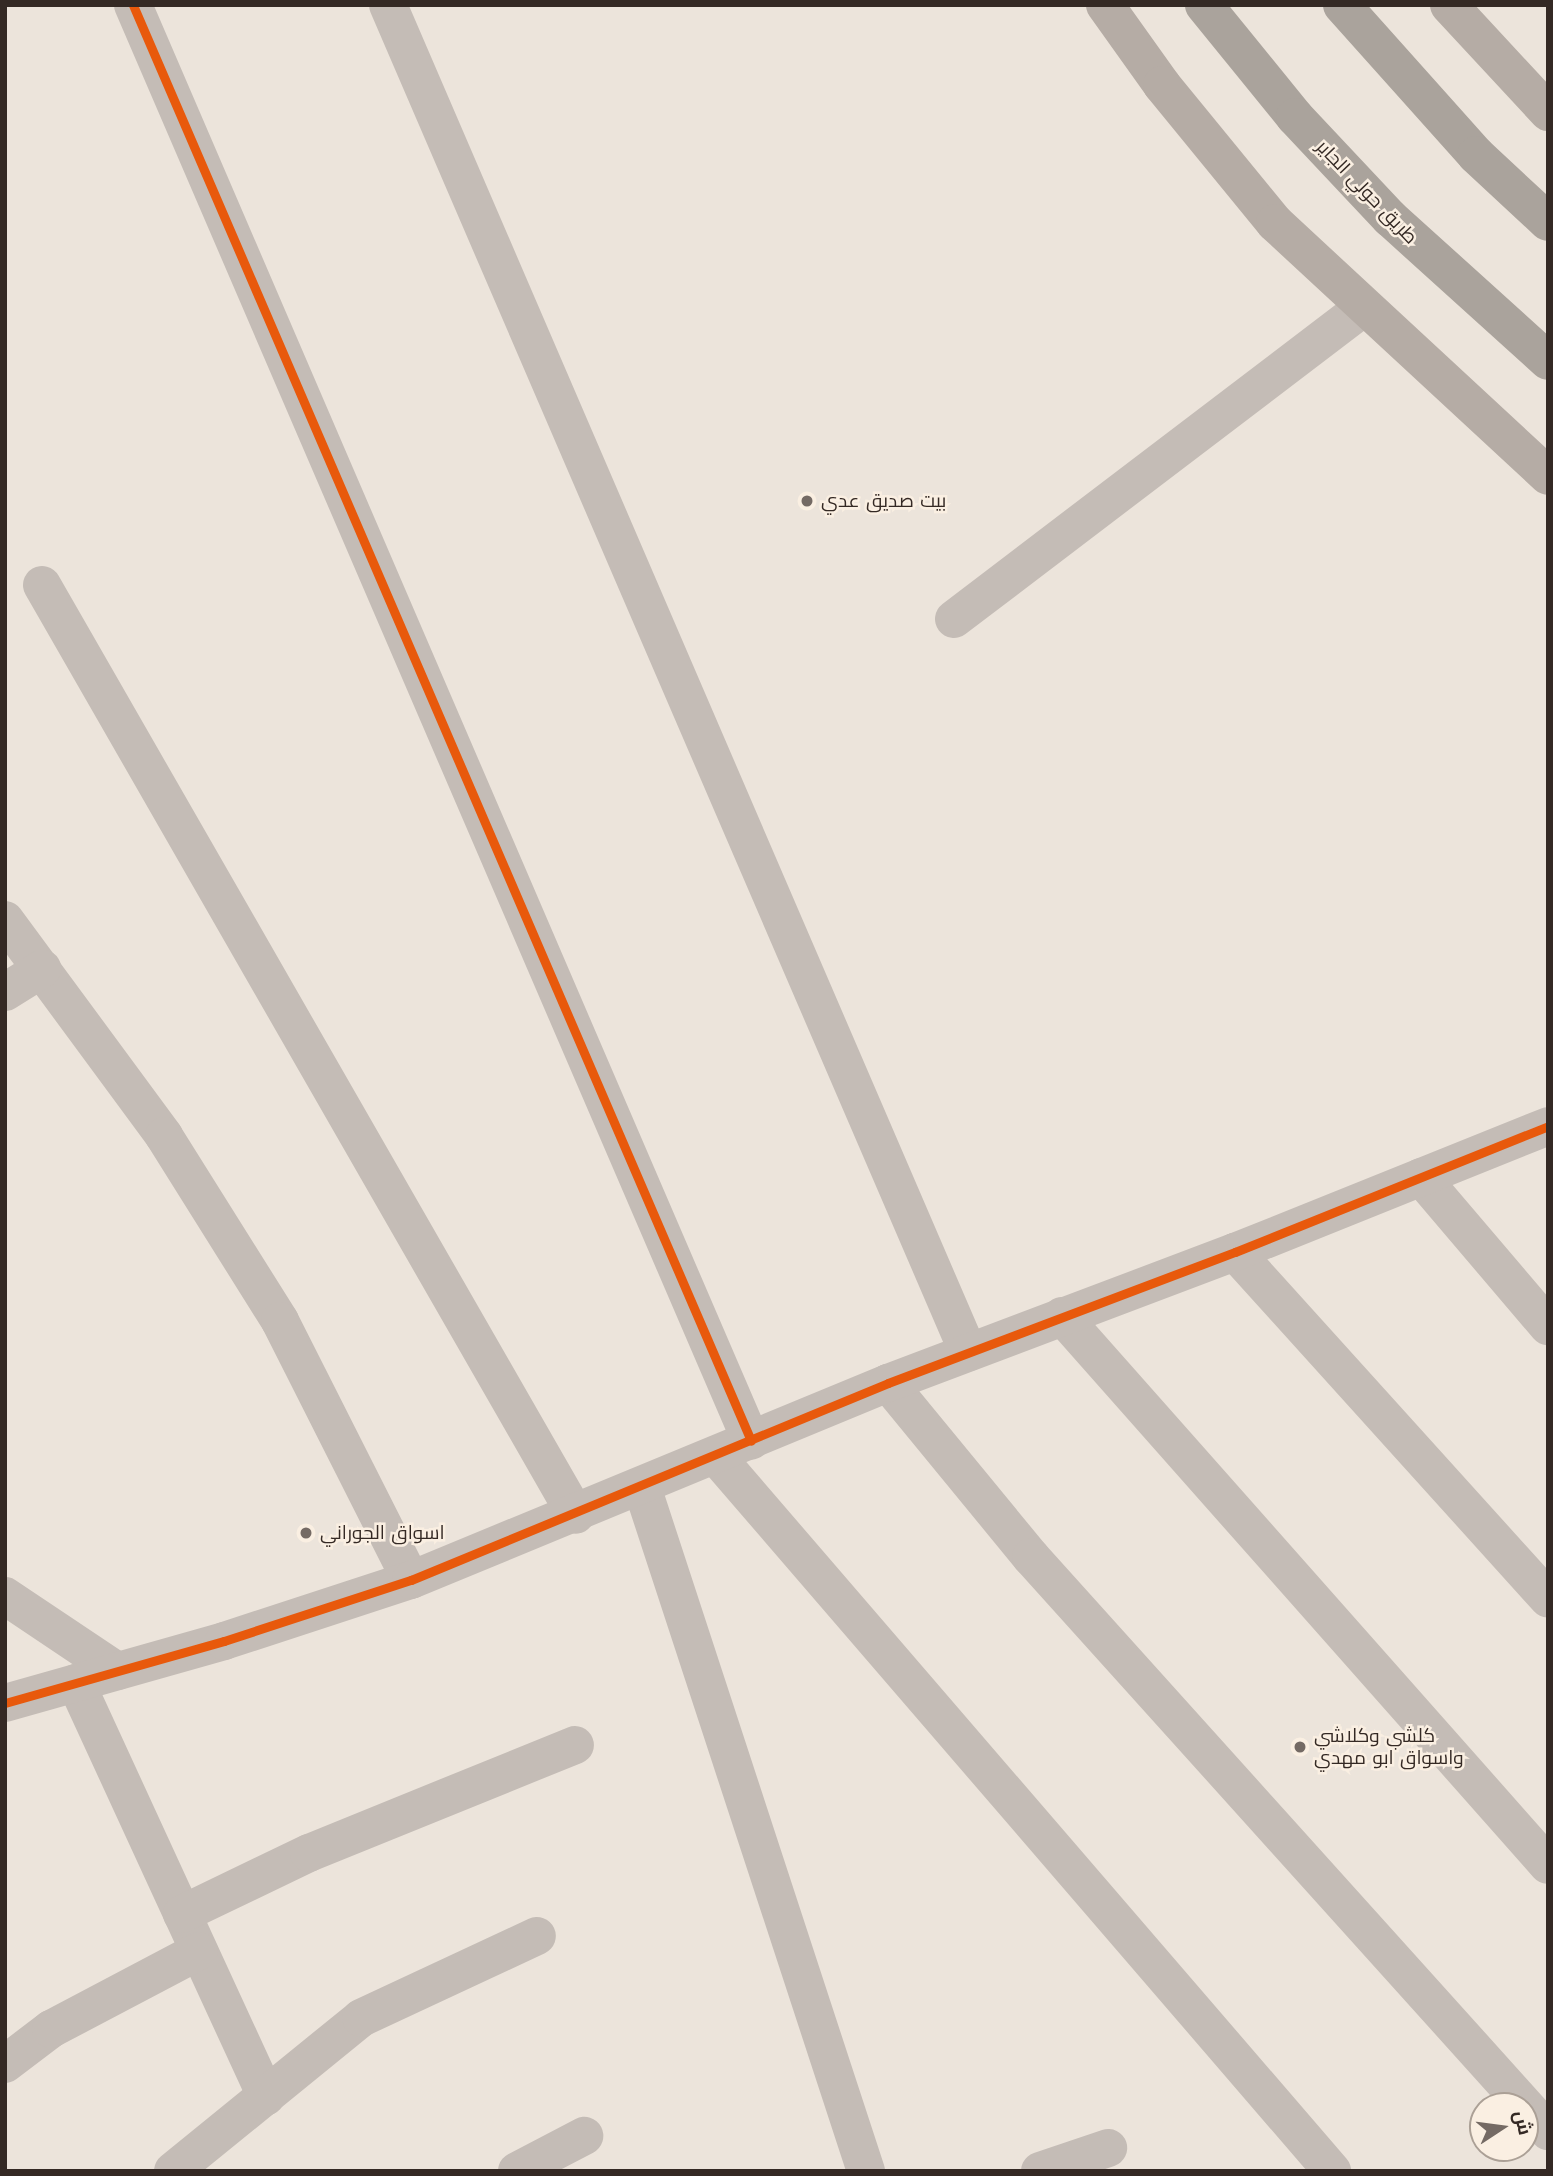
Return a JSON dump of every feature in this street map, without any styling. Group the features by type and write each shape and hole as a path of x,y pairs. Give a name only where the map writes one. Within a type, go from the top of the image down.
{"highway":[{"name":"طريق حولي الجاير","path":"1204,5 1295,117 1390,218 1548,361"},
{"path":"1342,5 1476,155 1548,222"}],"main road":[{"path":"1105,5 1162,85 1275,223 1548,476"},
{"path":"1449,5 1548,112"}],"street":[{"path":"133,5 751,1441"},
{"path":"387,5 968,1352"},
{"path":"954,619 1364,307"},
{"path":"42,585 576,1515"},
{"path":"5,920 164,1136 280,1321 411,1580"},
{"path":"5,992 42,969"},
{"path":"5,1703 411,1580 576,1515 888,1383 1235,1252 1548,1125"},
{"path":"1421,1177 1548,1326"},
{"path":"1235,1252 1548,1598"},
{"path":"1062,1316 1548,1865"},
{"path":"888,1383 1031,1557 1548,2131"},
{"path":"716,1456 1332,2171"},
{"path":"642,1487 866,2171"},
{"path":"5,1596 117,1671"},
{"path":"76,1683 266,2096"},
{"path":"182,1914 309,1853 575,1745"},
{"path":"173,2171 361,2018 537,1936"},
{"path":"5,2064 51,2029 199,1951"},
{"path":"517,2171 584,2136"},
{"path":"1040,2171 1108,2148"}],"cycle path":[{"path":"133,5 751,1441"},
{"path":"5,1703 224,1641 411,1580 888,1383 1235,1252 1548,1126"}],"place":[{"name":"بيت صديق عدي","path":"807,501"},
{"name":"اسواق الجوراني","path":"306,1533"},
{"name":"كلشي وكلاشي واسواق ابو مهدي","path":"1300,1747"}]}
